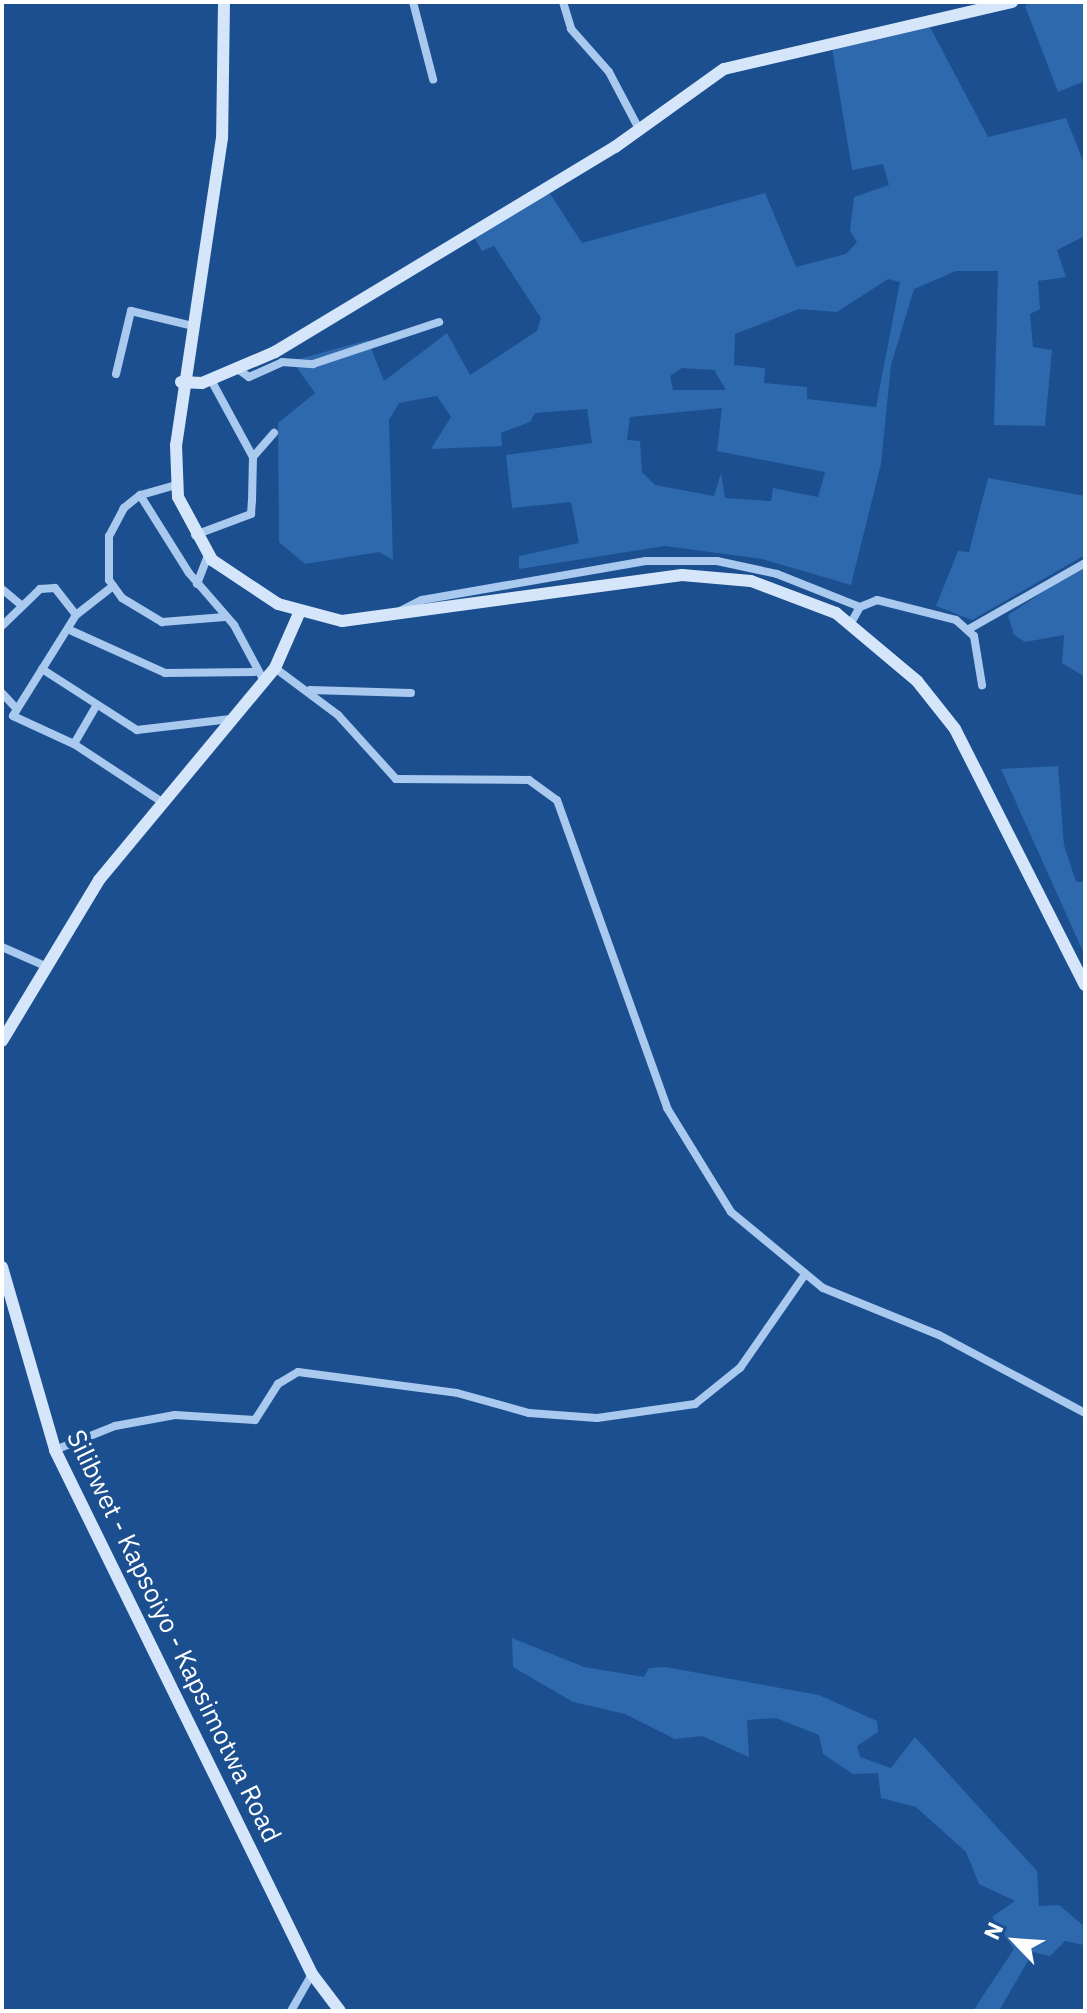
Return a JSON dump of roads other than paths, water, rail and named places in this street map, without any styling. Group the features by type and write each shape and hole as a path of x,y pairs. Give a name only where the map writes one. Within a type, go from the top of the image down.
{"street":[{"path":"224,2 222,138 181,382 176,485 195,535 208,556 238,583 300,611 342,621 392,617 682,575 779,588 851,623 917,681 960,736 1085,985"},
{"path":"413,2 433,79"},
{"path":"563,2 571,29 609,72 639,129"},
{"path":"181,382 211,380 239,370 639,129 724,69 1012,2"},
{"path":"116,374 131,311 189,325"},
{"path":"239,370 249,377 282,362 313,364 439,322"},
{"path":"195,535 251,514 253,457 211,380"},
{"path":"253,457 274,433"},
{"path":"176,485 140,495 109,536 113,586 162,622 225,617"},
{"path":"140,495 197,584 225,617 259,677"},
{"path":"197,584 208,556"},
{"path":"392,617 422,600 646,561 717,561 777,574 860,607 894,600 969,629"},
{"path":"969,629 1085,563"},
{"path":"113,586 76,615 72,631 14,706 13,716 74,744 159,800"},
{"path":"2,626 32,592 55,588 76,615"},
{"path":"2,589 20,604"},
{"path":"851,623 860,607"},
{"path":"2,1041 43,965 159,800 230,719 259,677 275,668 300,611"},
{"path":"969,629 982,685"},
{"path":"72,631 165,673 259,677"},
{"path":"275,668 310,690 396,779 529,780 557,800 616,980 685,1147 731,1212 804,1276 939,1335 1085,1413"},
{"path":"42,669 137,730 230,719"},
{"path":"310,690 411,693"},
{"path":"2,693 14,706"},
{"path":"74,744 96,706"},
{"path":"2,947 43,965"},
{"name":"Silibwet - Kapsoiyo - Kapsimotwa Road","path":"2,1267 55,1450 312,1974 340,2011"},
{"path":"55,1450 115,1426 175,1415 255,1420 278,1384 298,1372 457,1393 529,1413 597,1418 695,1404 740,1368 804,1276"},
{"path":"291,2011 312,1974"}]}
